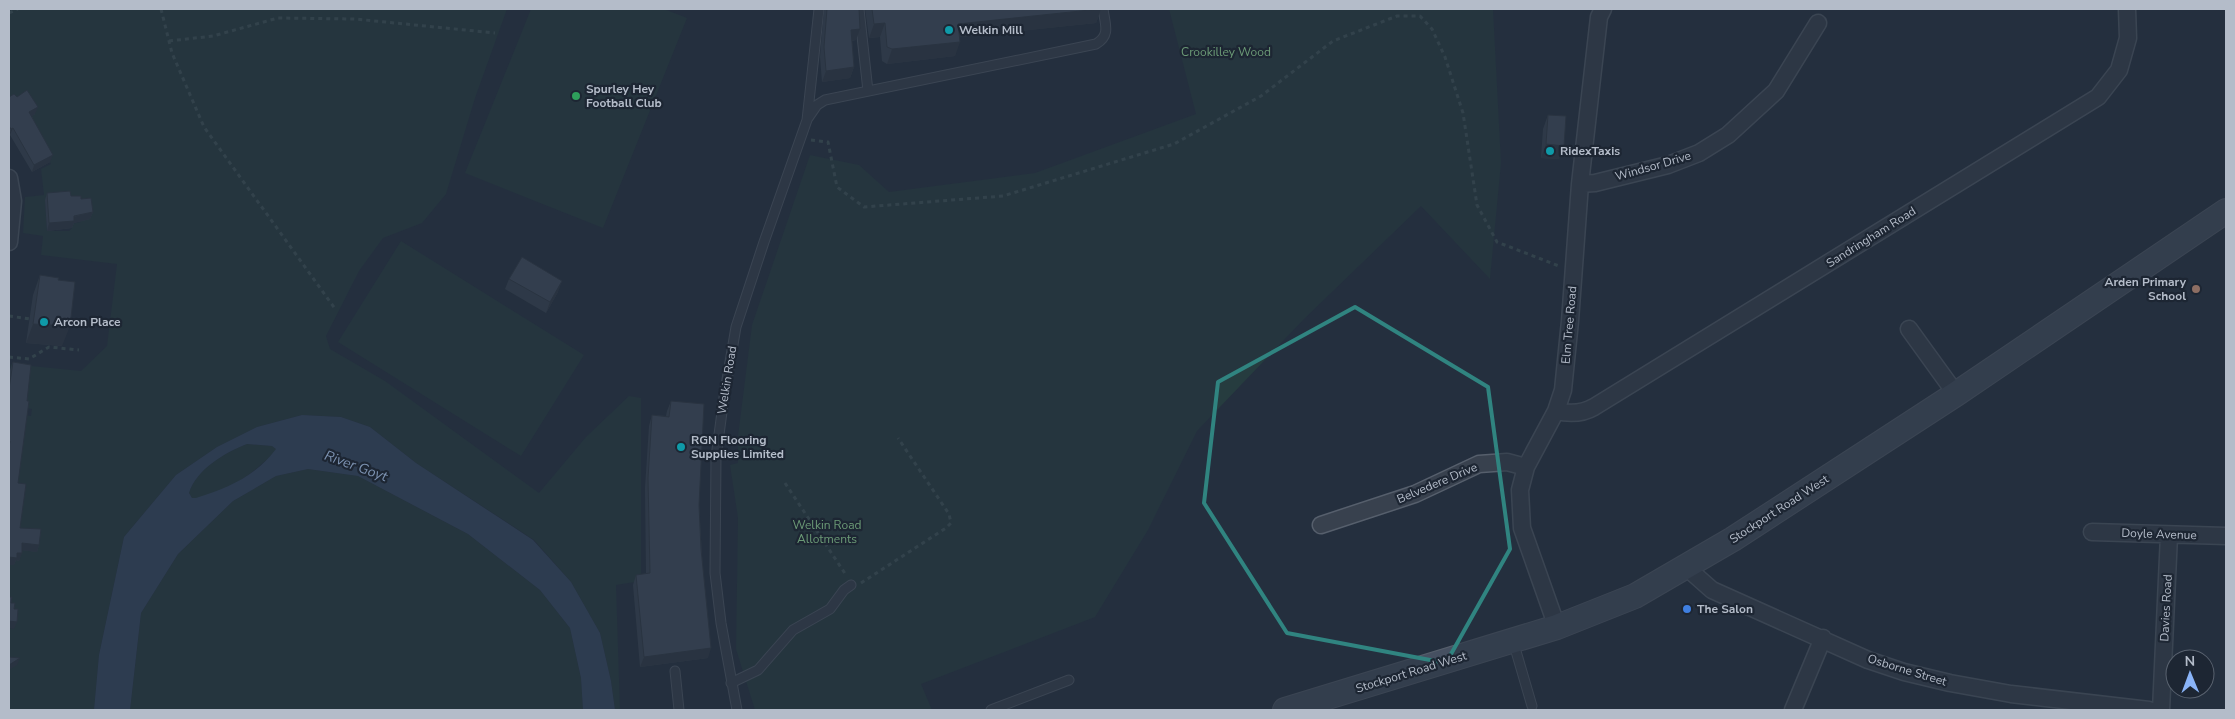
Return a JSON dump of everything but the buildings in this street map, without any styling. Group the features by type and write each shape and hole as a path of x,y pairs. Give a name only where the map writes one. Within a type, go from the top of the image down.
{"main road":[{"name":"Stockport Road West","path":"1285,710 1557,627 1635,596 1733,539 1956,394 2226,211"}],"street":[{"name":"Elm Tree Road","path":"1557,627 1522,528 1520,490 1526,466 1556,411 1566,370 1580,184 1599,18 1603,9"},
{"name":"Sandringham Road","path":"1556,411 1580,413 1594,408 2098,97 2119,70 2128,38 2127,9"},
{"name":"Windsor Drive","path":"1580,184 1595,183 1668,165 1699,153 1728,135 1776,91 1818,23"},
{"path":"9,178 13,201 9,242"},
{"path":"1909,329 1956,394"},
{"name":"Belvedere Drive","path":"1321,525 1415,494 1479,464 1507,462 1526,466"},
{"name":"Doyle Avenue","path":"2092,532 2226,536"},
{"name":"Davies Road","path":"2161,710 2169,535"},
{"name":"Osborne Street","path":"1686,568 1712,590 1823,638 1868,660 1950,683 2097,708 2149,710"},
{"path":"1793,710 1823,638"}],"lane":[{"name":"Welkin Road","path":"737,710 731,683 715,573 716,457 736,327 807,120 819,9"},
{"path":"859,9 868,91 1096,44 1103,40 1106,34 1103,9"},
{"name":"Welkin Road","path":"807,120 817,105 825,100 868,91"},
{"path":"731,683 758,670 793,630 830,608 844,590 852,586"},
{"path":"1513,641 1532,706"},
{"path":"675,671 679,710"},
{"path":"991,710 1069,680"}],"path":[{"path":"9,13 18,9"},
{"path":"161,9 172,53 204,127 336,310"},
{"path":"802,139 828,142 837,187 864,207 1003,196 1174,144 1261,96 1333,41 1397,16 1420,16 1432,29 1445,57 1463,113 1477,205 1497,242 1574,271"},
{"path":"169,41 213,36 278,18 355,20 495,33"},
{"path":"9,316 30,319"},
{"path":"9,357 29,359 50,347 79,350"},
{"path":"785,483 852,586 870,578 951,523 949,514 898,438"}],"highlighted area":[{"path":"1355,307 1488,387 1510,549 1446,663 1287,633 1204,503 1218,382"}],"green space":[{"path":"9,9 507,9 475,98 446,194 422,223 383,238 359,271 326,336 330,349 385,381 539,493 586,437 629,396 641,398 641,581 616,585 620,710 615,710 611,681 600,633 571,582 534,540 416,463 370,427 341,417 302,415 257,427 217,447 176,475 124,537 99,655 94,710 9,710 9,628 14,629 9,604 9,565 14,565 18,535 9,484 9,413 31,416 32,409 24,408 28,372 10,370 11,364 81,371 107,346 117,264 41,255 43,236 23,233 25,197 44,195 41,169 51,164 35,134 9,97","holes":["45,200 81,222 71,224 72,228 69,231 47,231"]},
{"name":"Spurley Hey Football Club","path":"531,9 664,9 687,18 603,228 465,173"},
{"path":"1169,9 1493,9 1501,163 1490,279 1421,206 1304,319 1197,431 1148,530 1095,617 921,684 932,710 755,710 736,649 738,518 730,465 738,463 738,436 752,325 810,155 859,165 889,192 1035,173 1196,114"},
{"path":"401,241 584,355 521,456 338,342"},
{"path":"247,444 272,446 277,449 250,474 226,489 202,498 192,498 189,493 193,484 205,469 229,452"},
{"path":"308,469 358,476 468,534 540,590 570,628 581,678 583,710 130,710 141,613 178,554 233,501 276,476"}],"water":[{"name":"River Goyt","path":"302,415 341,417 370,427 416,463 533,540 571,582 600,633 611,681 615,710 583,710 581,678 570,628 540,590 468,534 358,476 308,469 276,476 233,501 178,554 141,613 130,710 94,710 99,655 124,537 176,475 217,447 257,427","holes":["247,444 272,446 276,449 260,467 250,474 219,490 192,498 189,493 198,476 221,457"]}],"place":[{"name":"Welkin Mill","path":"949,30"},
{"name":"Spurley Hey Football Club","path":"576,96"},
{"name":"RidexTaxis","path":"1550,151"},
{"name":"Arden Primary School","path":"2196,289"},
{"name":"Arcon Place","path":"44,322"},
{"name":"RGN Flooring Supplies Limited","path":"681,447"},
{"name":"The Salon","path":"1687,609"}],"park label":[{"name":"Crookilley Wood","path":"1226,52"},
{"name":"Welkin Road Allotments","path":"827,532"}]}
